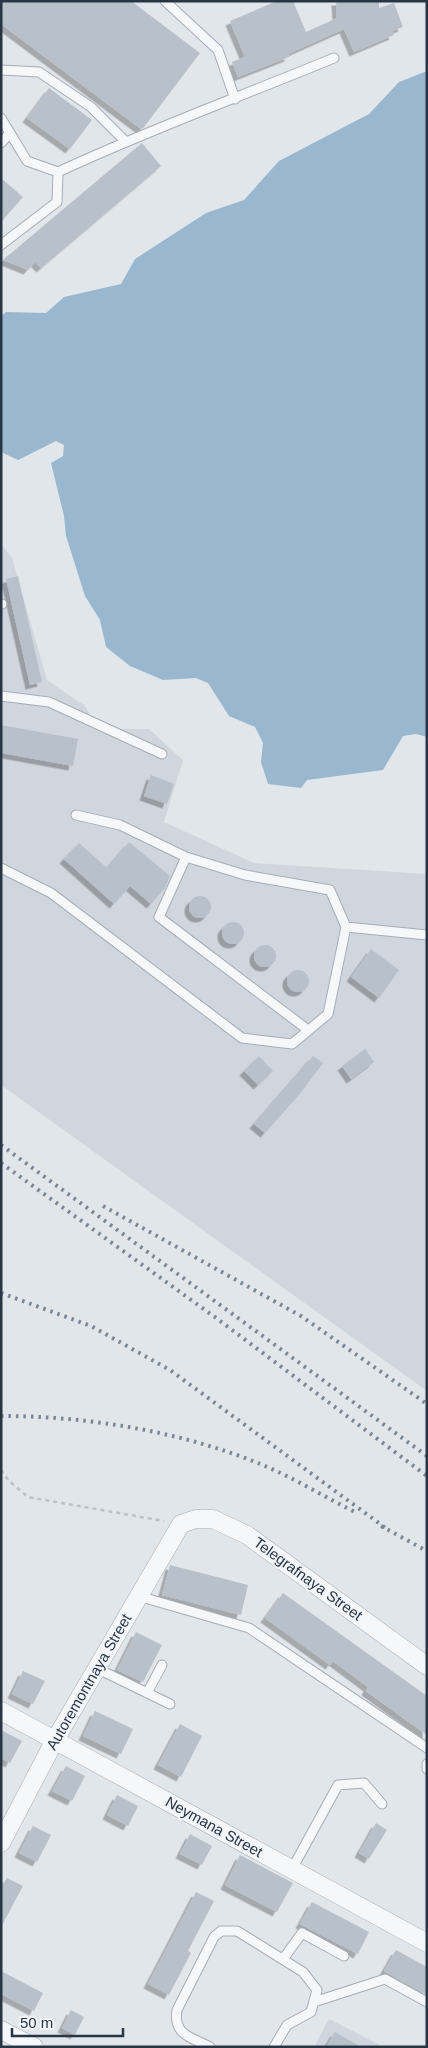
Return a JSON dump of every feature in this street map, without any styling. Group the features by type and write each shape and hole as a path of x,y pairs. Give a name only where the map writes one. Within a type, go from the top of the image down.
{"street":[{"name":"Telegrafnaya Street","path":"180,1524 196,1519 213,1519 247,1535 427,1666"},
{"name":"Autoremontnaya Street","path":"1,1843 55,1740 180,1524"},
{"name":"Neymana Street","path":"1,1711 427,1943"},
{"path":"1,2030 26,2045"}],"lane":[{"path":"165,1 218,50 235,99"},
{"path":"1,118 27,161 58,172 125,141 235,99 334,58"},
{"path":"1,70 39,72 91,107 125,141"},
{"path":"1,143 10,133"},
{"path":"1,245 57,202 58,172"},
{"path":"1,696 49,702 162,754"},
{"path":"1,868 51,893 242,1038 292,1044 328,1014 346,927 330,890 245,875 186,857 120,825 76,815"},
{"path":"186,857 159,917 308,1030"},
{"path":"346,927 427,935"},
{"path":"138,1596 249,1628 427,1748"},
{"path":"147,1693 162,1665"},
{"path":"96,1668 170,1704"},
{"path":"427,1764 427,1769"},
{"path":"292,1869 338,1785 364,1783 382,1804"},
{"path":"210,2047 180,2032 175,2021 177,2010 214,1937 221,1931 238,1931 304,1972 317,1990 310,2012 287,2024 274,2047"},
{"path":"283,1959 302,1933 344,1956"},
{"path":"314,2002 385,1979 427,2002"}],"path":[{"path":"1,1470 9,1481 28,1497 180,1524"}],"shaded area":[{"path":"1,544 12,558 47,680 85,706 92,718 117,729 149,729 183,760 164,822 254,863 427,874 427,1391 1,1085"},
{"path":"329,2019 384,2047 314,2047"}],"water":[{"path":"427,71 427,737 416,734 403,736 383,770 307,780 301,788 268,784 261,762 263,743 255,727 229,716 208,683 196,678 163,680 130,666 106,647 100,620 85,596 66,536 64,516 51,463 63,456 64,445 56,441 18,460 1,452 1,316 6,312 46,313 64,297 121,284 135,259 206,213 244,200 279,161 369,114 399,82"}],"building":[{"path":"1,1 131,1 200,53 141,129 1,24"},
{"path":"277,1 293,1 306,32 337,18 336,1 379,1 379,8 394,3 403,27 392,31 394,35 354,52 344,29 288,54 289,57 238,77 232,62 245,57 230,21"},
{"path":"49,88 92,120 70,149 27,118"},
{"path":"142,143 161,166 41,268 35,262 28,270 3,260"},
{"path":"1,178 23,197 1,222"},
{"path":"18,576 42,682 30,685 6,579"},
{"path":"1,725 78,739 73,766 1,753"},
{"path":"151,775 174,784 167,804 144,796"},
{"path":"129,842 170,876 165,888 151,904 130,886 114,904 64,859 79,843 107,868"},
{"path":"200,896 210,903 211,907 204,917 200,918 190,911 189,907 196,897"},
{"path":"233,922 243,929 244,933 237,943 233,944 223,937 222,933 229,923"},
{"path":"265,945 275,952 276,956 269,966 265,967 255,960 254,956 261,946"},
{"path":"371,949 399,970 379,998 351,977"},
{"path":"298,970 308,977 309,981 302,991 298,992 288,985 287,981 294,971"},
{"path":"365,1049 374,1062 351,1079 342,1066"},
{"path":"259,1056 273,1071 258,1085 244,1071"},
{"path":"313,1056 323,1063 302,1091 265,1133 254,1124"},
{"path":"170,1565 248,1585 241,1615 162,1595"},
{"path":"283,1593 427,1696 427,1735 366,1691 368,1687 333,1661 330,1665 265,1618"},
{"path":"136,1632 162,1645 143,1682 117,1670"},
{"path":"23,1671 45,1681 33,1704 12,1694"},
{"path":"95,1711 133,1729 121,1754 83,1736"},
{"path":"180,1724 202,1736 181,1777 158,1765"},
{"path":"1,1730 22,1741 10,1763 1,1758"},
{"path":"66,1766 85,1776 72,1801 52,1791"},
{"path":"117,1795 138,1806 128,1826 107,1815"},
{"path":"376,1823 387,1830 369,1859 359,1853"},
{"path":"33,1826 51,1835 37,1862 19,1853"},
{"path":"190,1834 212,1846 202,1865 180,1854"},
{"path":"240,1855 293,1883 277,1912 225,1885"},
{"path":"7,1878 23,1886 1,1927 1,1888"},
{"path":"196,1892 214,1901 188,1951 191,1953 169,1995 148,1984"},
{"path":"312,1902 369,1932 358,1954 300,1924"},
{"path":"396,1950 427,1967 427,1995 384,1971"},
{"path":"1,1971 43,1993 34,2011 1,1994"},
{"path":"71,2010 84,2017 75,2035 62,2028"},
{"path":"335,2032 361,2047 326,2047"}],"railway":[{"path":"1,1145 427,1456"},
{"path":"1,1163 212,1315 427,1476"},
{"path":"103,1206 301,1316 427,1404"},
{"path":"1,1293 91,1326 170,1370 387,1529"},
{"path":"1,1416 68,1419 136,1428 169,1435 234,1454 265,1466 357,1513"},
{"path":"381,1526 427,1551"}]}
